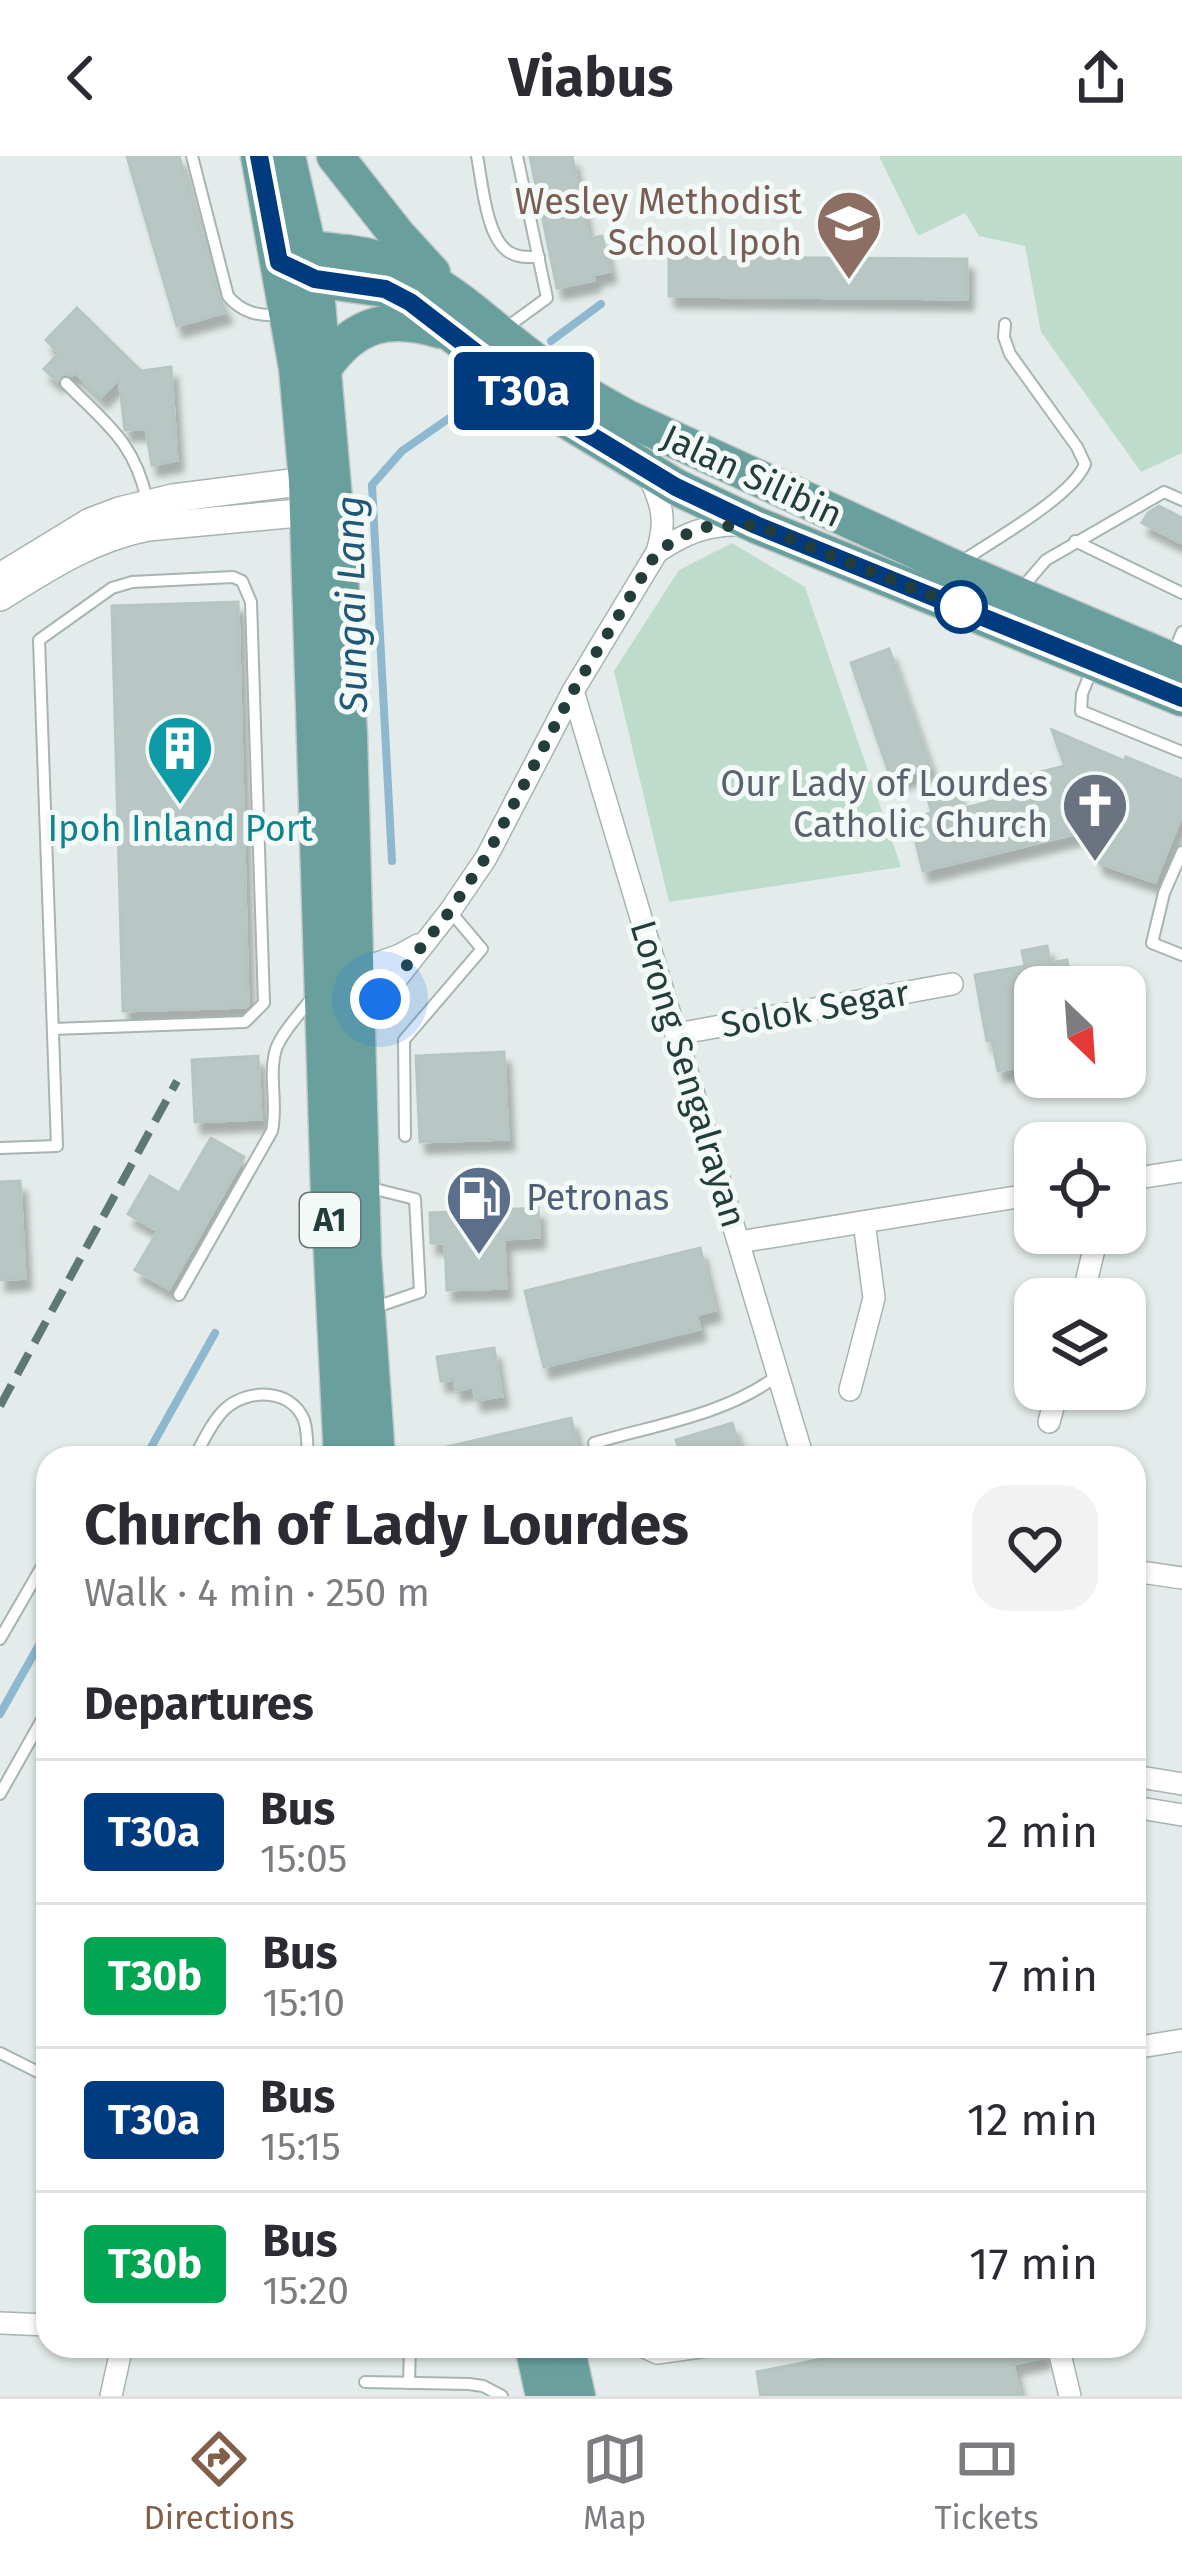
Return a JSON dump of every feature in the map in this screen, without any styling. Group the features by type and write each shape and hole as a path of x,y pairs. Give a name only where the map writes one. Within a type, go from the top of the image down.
{"main road":[{"name":"A1","path":"259,156 301,263 289,315 317,497 340,977 330,1217 341,1446"},
{"name":"A1","path":"287,156 301,263 325,366 317,497"},
{"path":"335,156 398,236 451,292"},
{"name":"Jalan Silibin","path":"301,263 373,256 397,263 451,292 536,362 598,402 953,568 1095,662 1182,698"},
{"name":"Jalan Silibin","path":"301,263 385,289 410,302 557,415 645,468 756,525 1011,609 1178,652"},
{"path":"325,366 339,346 382,323 401,321 450,333"},
{"path":"703,500 708,490 723,485 807,502"},
{"name":"A1","path":"340,977 358,1028 366,1310 376,1446"},
{"path":"536,2358 544,2396"},
{"path":"569,2358 577,2396"}],"street":[{"path":"358,1028 486,857 573,691 657,552 664,528 662,508 645,468"},
{"path":"0,578 90,522 147,503 317,497"},
{"path":"0,597 70,554 122,532 317,497"},
{"path":"657,552 706,527 756,525"},
{"name":"Lorong Sengalrayan","path":"573,691 798,1446"},
{"path":"340,977 424,942"},
{"name":"Solok Segar","path":"676,1034 952,984"},
{"path":"1146,1177 1182,1171"},
{"path":"739,1242 1014,1197"},
{"path":"850,1390 874,1298 864,1222"},
{"path":"1049,1422 1052,1410"},
{"path":"1146,1573 1182,1578"},
{"path":"1146,1778 1182,1784"},
{"path":"1146,1809 1182,1815"},
{"path":"1146,2046 1182,2040"},
{"path":"0,2323 36,2324"},
{"path":"111,2396 119,2358"},
{"path":"1061,2358 1070,2396"}],"lane":[{"path":"192,156 228,296 251,313 289,315"},
{"path":"477,156 496,241 520,256 539,257"},
{"path":"500,332 547,298 518,156"},
{"path":"953,568 1058,496 1085,464 1010,354 1005,324"},
{"path":"66,383 123,441 134,458 147,503"},
{"path":"1011,609 1046,560 1164,491 1182,500"},
{"path":"1075,542 1182,593"},
{"path":"0,1148 57,1146 52,1029 39,640 112,588 131,582 242,581 251,602 264,1003 245,1022 52,1029"},
{"path":"1095,662 1082,694 1082,711 1182,752"},
{"path":"1182,852 1164,893 1152,944 1182,955"},
{"path":"405,1136 404,1040 482,949 450,911"},
{"path":"179,1295 272,1131 277,1045 340,977"},
{"path":"362,1186 415,1199 420,1292 366,1310"},
{"path":"594,1443 728,1405 777,1376"},
{"path":"202,1446 226,1408 260,1394 292,1404 302,1416 308,1446"},
{"path":"0,1640 36,1577"},
{"path":"0,1794 36,1730"},
{"path":"0,2053 36,2071"},
{"path":"409,2383 410,2358"},
{"path":"365,2382 483,2386 502,2396"}],"green space":[{"path":"879,156 1182,156 1182,453 1141,472 1041,332 1025,246 979,236 965,213 918,236"},
{"path":"732,543 805,587 901,867 669,902 614,671 679,570"}],"building":[{"path":"127,156 179,156 226,312 177,326"},
{"path":"530,156 572,156 589,239 602,236 610,271 593,275 594,280 557,288"},
{"path":"669,257 967,259 967,299 669,296"},
{"path":"77,308 141,371 171,367 177,460 152,465 146,429 125,430 119,379 101,397 75,372 62,374 57,381 44,369 59,353 46,340"},
{"path":"1159,506 1182,518 1182,543 1142,523"},
{"name":"Ipoh Inland Port","path":"238,602 248,1005 123,1011 112,606"},
{"path":"889,649 930,767 892,781 851,663"},
{"path":"1052,730 1182,780 1182,814 1155,882 1099,863 1087,831 923,871 910,818 932,813 927,796 956,789 961,809 1012,796 1008,780 1065,766"},
{"path":"1047,946 1050,963 1067,960 1068,966 1025,966 1022,951"},
{"path":"1014,968 1014,1068 998,1071 992,1040 987,1041 975,975"},
{"path":"504,1052 508,1139 420,1142 416,1056"},
{"path":"258,1056 261,1119 195,1122 192,1060"},
{"path":"211,1138 244,1157 169,1289 135,1270 158,1231 128,1214 150,1176 179,1193"},
{"path":"20,1181 25,1278 0,1280 0,1182"},
{"path":"538,1208 539,1237 504,1239 506,1288 447,1290 445,1243 431,1243 430,1213"},
{"path":"700,1248 715,1310 696,1315 700,1329 544,1367 525,1291"},
{"path":"494,1348 502,1396 476,1400 473,1387 456,1390 454,1379 441,1381 437,1357"},
{"path":"571,1418 577,1446 451,1446"},
{"path":"732,1423 740,1446 678,1446 676,1440"},
{"path":"828,2358 1040,2358 1013,2364 1020,2396 761,2396 757,2372"}],"waterway":[{"name":"Sungai Lang","path":"551,341 601,304"},
{"name":"Sungai Lang","path":"392,861 372,485 402,451 481,396"},
{"name":"Sungai Lang","path":"152,1446 215,1333"},
{"name":"Sungai Lang","path":"0,1714 36,1650"}],"railway":[{"path":"0,1406 177,1081"}],"bus line":[{"name":"T30a","path":"259,156 279,262 315,279 385,289 410,302 557,415 676,487 756,525 1182,698"}],"place":[{"name":"Wesley Methodist School Ipoh","path":"849,282"},
{"name":"Ipoh Inland Port","path":"180,807"},
{"name":"Our Lady of Lourdes Catholic Church","path":"1095,864"},
{"name":"Petronas","path":"479,1257"}],"route":[{"path":"380,999 486,857 573,691 657,552 706,527 756,525 970,611 961,607"}]}
